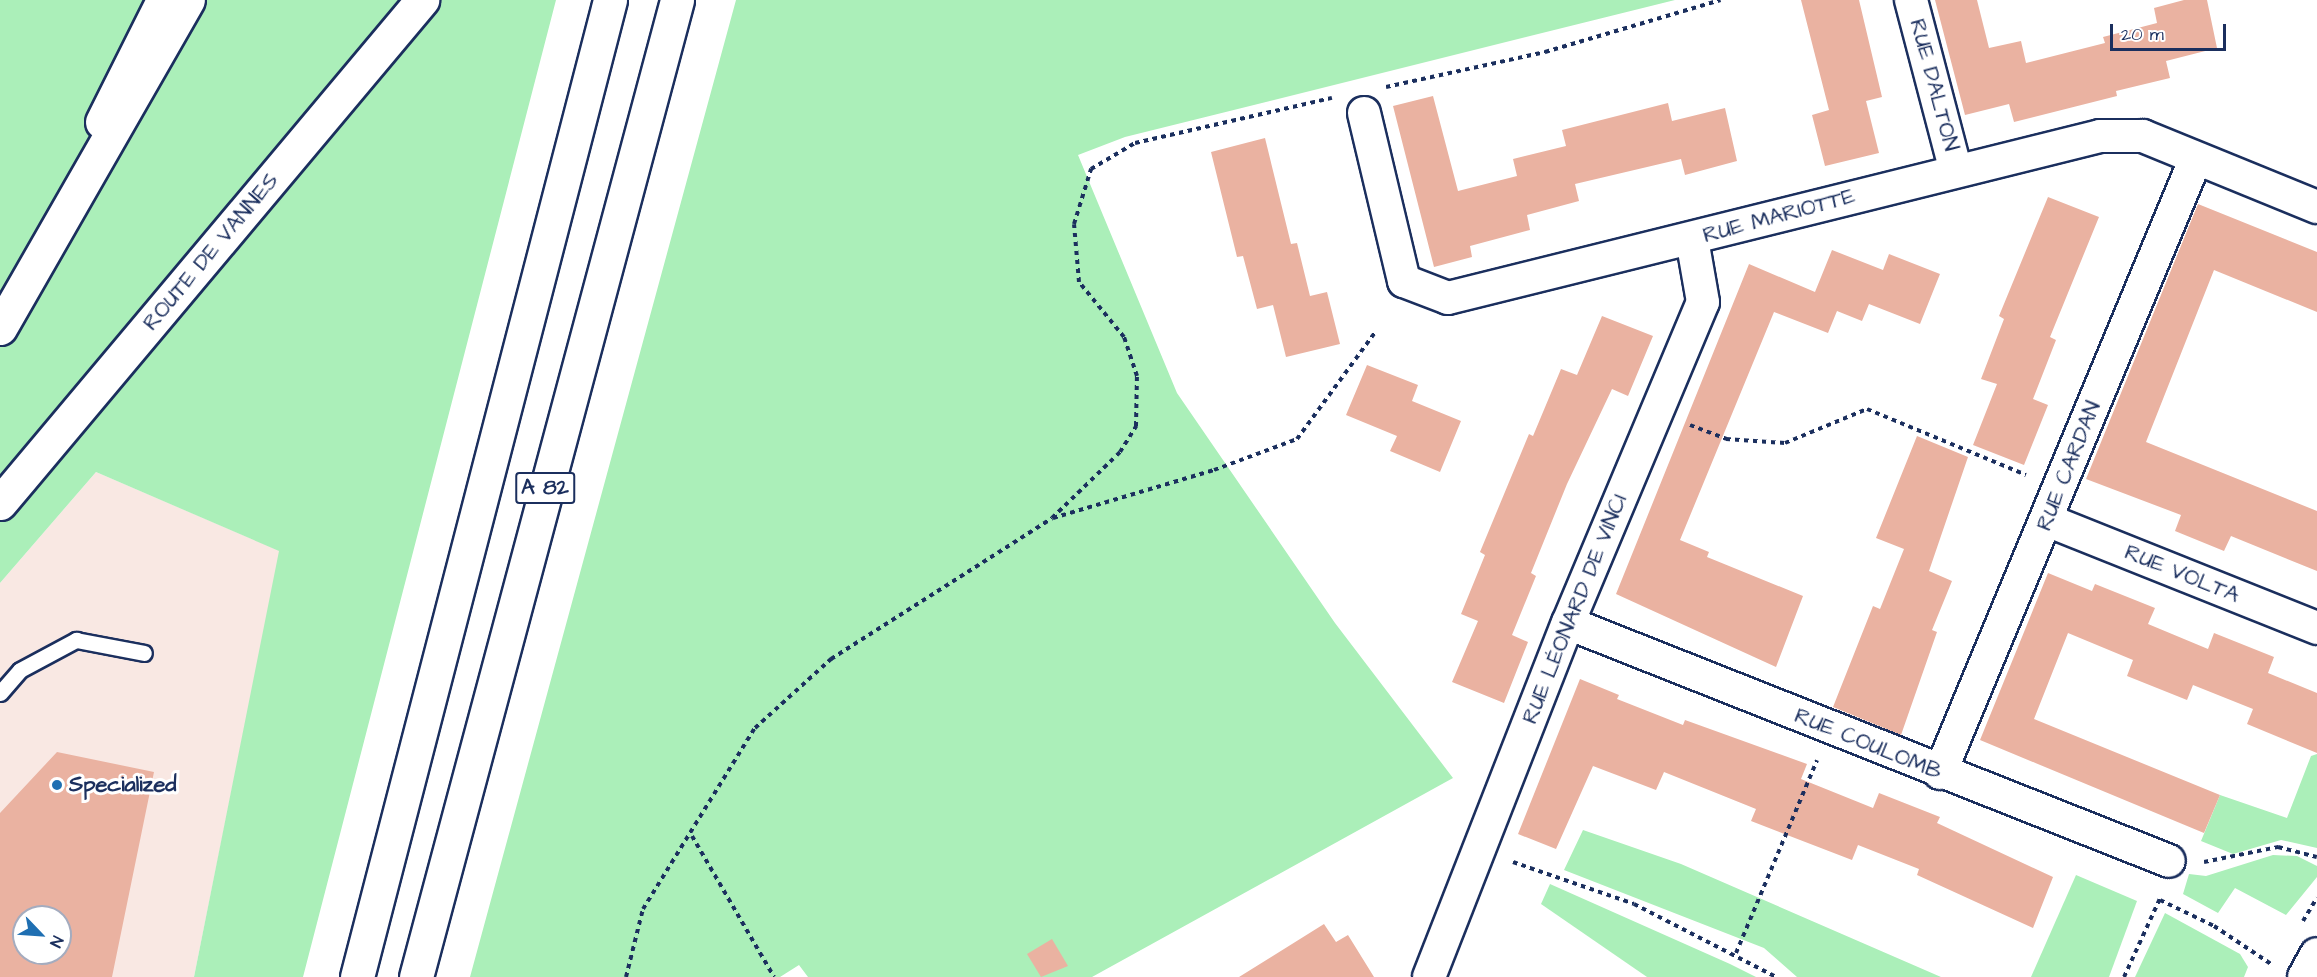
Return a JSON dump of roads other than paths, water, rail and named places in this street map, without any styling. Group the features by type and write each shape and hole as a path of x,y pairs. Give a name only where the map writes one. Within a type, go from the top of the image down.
{"main road":[{"path":"0,327 163,0"},
{"path":"0,327 188,0"},
{"name":"ROUTE DE VANNES","path":"0,503 422,0"},
{"name":"A 82","path":"357,977 610,0"},
{"name":"A 82","path":"416,977 677,0"}],"street":[{"name":"RUE DALTON","path":"1911,0 1956,171"},
{"name":"RUE MARIOTTE","path":"1352,105 1404,281 1448,298 2100,136 2142,136 2317,207"},
{"name":"RUE CARDAN","path":"1940,773 2196,158"},
{"name":"RUE LÉONARD DE VINCI","path":"1429,977 1568,623 1702,302 1692,239"},
{"name":"RUE VOLTA","path":"2047,520 2317,628"},
{"name":"RUE COULOMB","path":"1568,623 1940,773 2169,861"},
{"path":"2304,977 2317,954"}],"lane":[{"path":"0,693 20,669 76,640 144,653"}],"place":[{"name":"Specialized","path":"57,785"}]}
